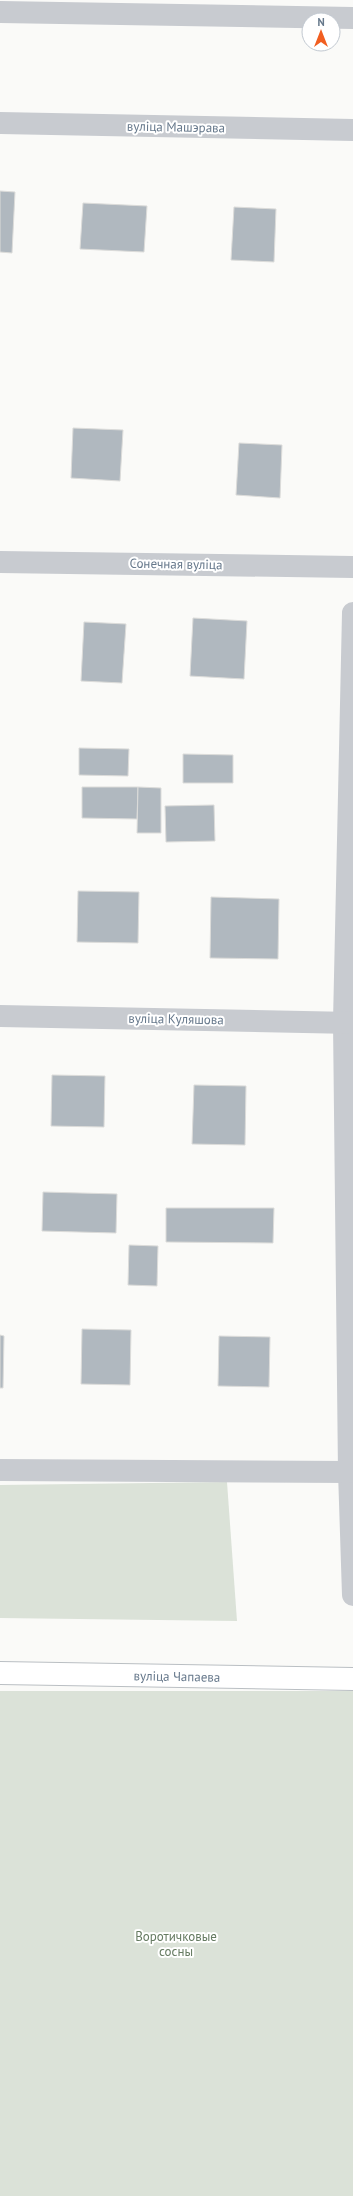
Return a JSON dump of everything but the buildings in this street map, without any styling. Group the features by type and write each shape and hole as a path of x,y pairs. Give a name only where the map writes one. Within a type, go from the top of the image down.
{"main road":[{"name":"вуліца Чапаева","path":"0,1673 353,1679"}],"street":[{"path":"0,12 353,18"},
{"name":"вуліца Машэрава","path":"0,123 353,130"},
{"name":"Сонечная вуліца","path":"0,562 353,567"},
{"path":"353,613 349,1022 349,1472 353,1595"},
{"name":"вуліца Куляшова","path":"0,1016 349,1022"},
{"path":"0,1470 349,1472"}],"green space":[{"path":"227,1482 237,1621 0,1618 0,1485"},
{"name":"Воротичковые сосны","path":"0,1691 353,1691 353,2196 0,2196"}]}
